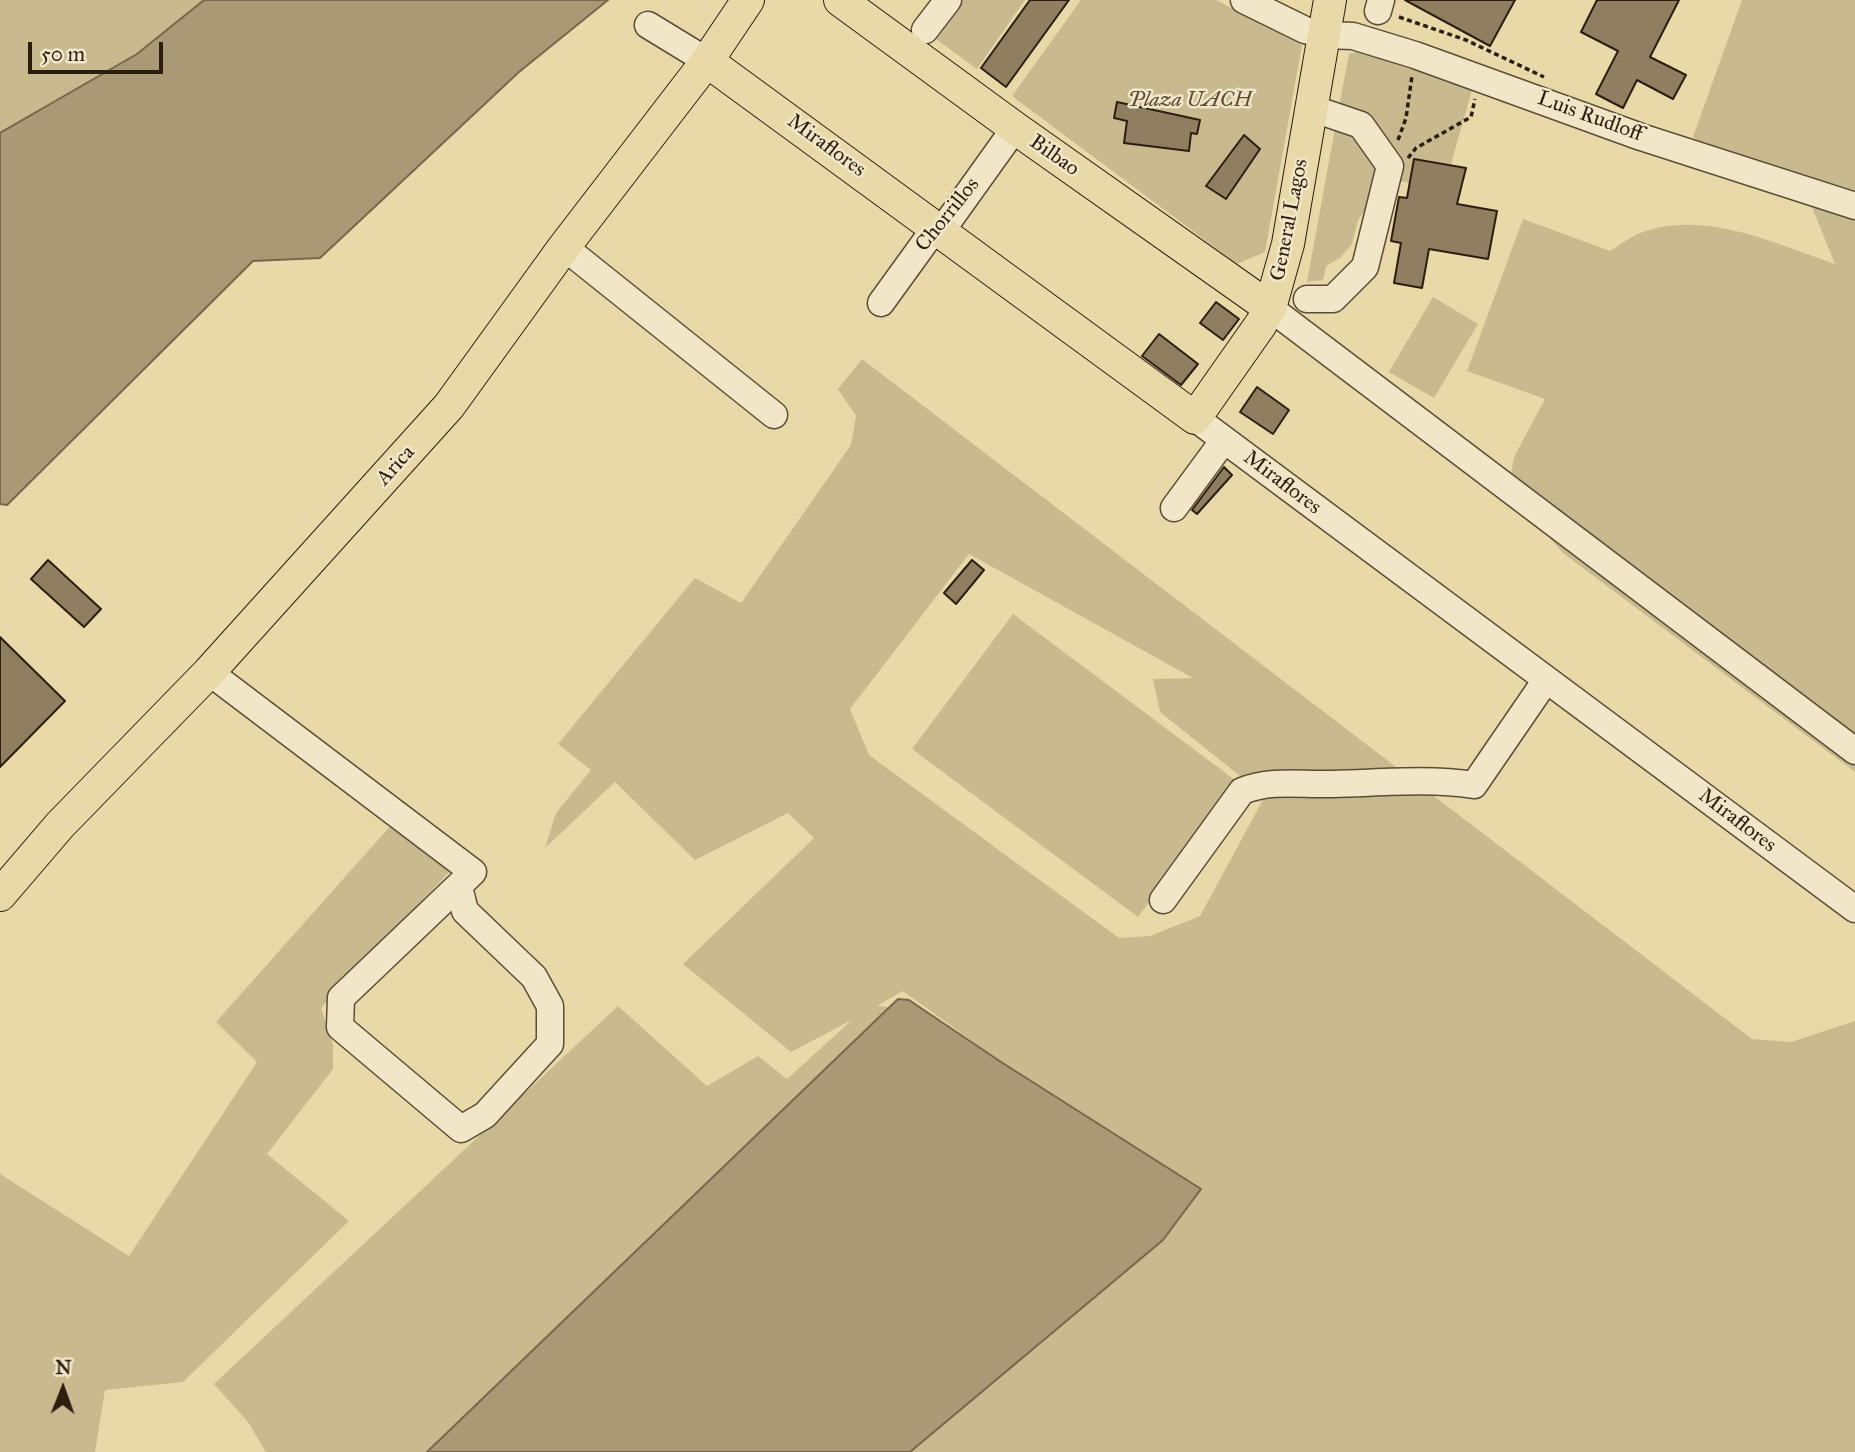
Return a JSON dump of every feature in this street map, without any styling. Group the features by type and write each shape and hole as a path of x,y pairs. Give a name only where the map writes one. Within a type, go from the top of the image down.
{"main road":[{"name":"Arica","path":"0,895 60,825 209,673 449,406 564,247 707,61 748,0"},
{"name":"Bilbao","path":"840,0 1015,128 1270,308"},
{"name":"General Lagos","path":"1195,418 1270,308 1288,244 1330,0"},
{"name":"Miraflores","path":"707,61 942,230 1195,418"}],"street":[{"path":"925,30 948,0"},
{"name":"Luis Rudloff","path":"1244,0 1289,24 1324,35 1353,36 1415,55 1480,76 1641,137 1855,206"},
{"path":"648,25 707,61"},
{"path":"1307,299 1333,299 1365,267 1390,173 1361,125 1311,107"},
{"name":"Chorrillos","path":"881,303 928,238 942,230 1015,128"},
{"path":"564,247 774,415"},
{"path":"1270,308 1855,751"},
{"name":"Miraflores","path":"1195,418 1855,909"},
{"path":"1174,508 1224,440"},
{"path":"209,673 473,872 341,998 340,1027 461,1129 485,1115 550,1044 550,1006 534,977 465,911 459,887"},
{"path":"1163,900 1242,791 1262,783 1330,785 1440,780 1474,785 1546,680"}],"path":[{"path":"1390,173 1406,118 1415,55"},
{"path":"1390,173 1416,148 1471,117 1480,76"}],"green space":[{"path":"0,0 204,0 137,54 0,133"},
{"path":"958,0 1025,0 977,69 932,36"},
{"name":"Plaza UACH","path":"1081,0 1216,0 1302,45 1265,252 1237,264 1012,96"},
{"path":"1742,0 1855,0 1855,772 1563,553 1521,506 1510,480 1514,457 1545,399 1467,371 1523,219 1610,251 1643,232 1667,226 1716,227 1765,239 1835,264 1799,175 1702,144 1693,137"},
{"path":"1360,51 1472,90 1451,164 1415,159 1409,183 1400,181 1395,153 1338,112 1349,54"},
{"path":"1336,123 1378,154 1377,192 1358,220 1352,244 1340,258 1326,266 1323,280 1307,282"},
{"path":"1433,297 1478,324 1434,398 1389,372"},
{"path":"862,359 1752,1039 1791,1042 1855,1021 1855,1452 910,1452 1059,1327 864,1452 266,1452 248,1422 214,1384 618,1006 707,1086 758,1056 787,1079 852,1020 791,1052 683,964 814,838 788,813 695,860 615,782 545,848 556,813 591,770 558,744 695,578 741,603 851,445 856,416 838,389","holes":["969,554 1193,678 1153,679 1160,712 1265,796 1200,916 1150,936 1119,938 869,755 850,709","903,991 1001,1062 1200,1189 900,1008 877,1006"]},
{"path":"1013,614 1239,783 1138,917 912,749"},
{"path":"393,823 452,869 321,1008 333,1044 333,1069 267,1154 349,1221 183,1382 105,1390 95,1452 0,1452 0,1174 129,1256 257,1062 216,1022"}],"shaded area":[{"path":"204,0 608,0 519,72 320,258 253,261 7,505 0,504 0,133 137,54"},
{"path":"898,999 909,1000 1201,1189 1163,1240 910,1452 427,1452"}],"building":[{"path":"1030,0 1069,0 1006,87 981,68"},
{"path":"1405,0 1515,0 1490,46"},
{"path":"1597,0 1679,0 1650,57 1686,75 1673,99 1637,80 1623,108 1596,94 1618,51 1581,32"},
{"path":"1117,102 1200,120 1197,134 1191,133 1189,151 1124,143 1127,121 1114,118"},
{"path":"1244,135 1260,149 1226,199 1206,186"},
{"path":"1414,159 1466,168 1457,204 1497,211 1488,259 1429,249 1422,288 1394,283 1401,243 1391,241 1399,197 1407,198"},
{"path":"1216,302 1239,319 1223,340 1200,323"},
{"path":"1159,334 1198,364 1181,385 1142,356"},
{"path":"1257,387 1289,410 1273,434 1240,412"},
{"path":"1224,467 1232,475 1197,514 1192,510"},
{"path":"48,560 101,609 84,627 31,579"},
{"path":"972,560 984,570 956,604 944,593"},
{"path":"0,637 65,701 0,767"}]}
